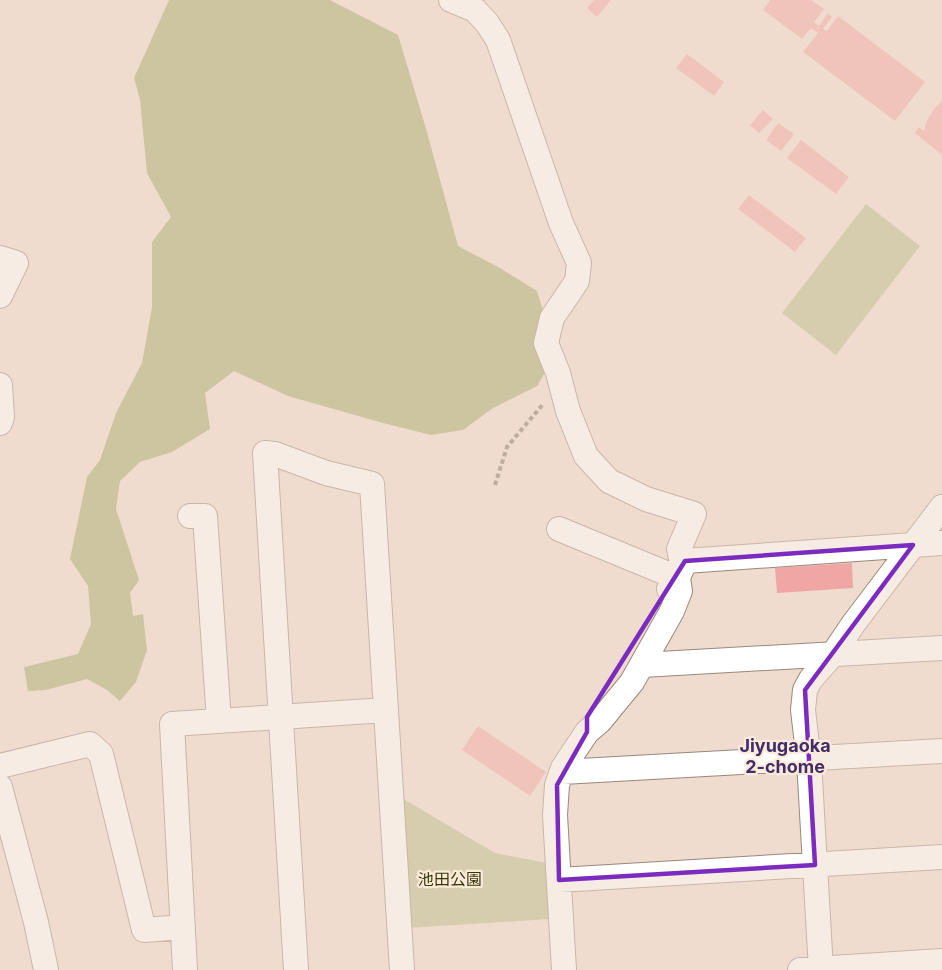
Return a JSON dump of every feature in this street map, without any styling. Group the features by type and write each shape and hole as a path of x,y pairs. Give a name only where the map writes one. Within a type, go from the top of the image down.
{"street":[{"path":"451,0 475,10 488,23 498,40 561,223 579,263 577,281 552,318 546,343 568,411 586,456 609,481 646,499 694,514 679,549 680,591 672,611 632,682 607,714 587,732 556,785 555,815 564,970"},
{"path":"0,258 16,263 0,296"},
{"path":"0,385 2,417 0,423"},
{"path":"296,970 265,453 275,454 326,473 372,484 402,970"},
{"path":"942,507 812,679 805,690 803,710 809,758 815,865 814,970 942,961"},
{"path":"190,516 205,516 219,721"},
{"path":"559,529 681,573"},
{"path":"587,732 587,717 638,644 661,597 681,573 686,561 942,543"},
{"path":"642,665 942,648"},
{"path":"185,970 172,724 386,710"},
{"path":"0,766 90,744 101,754 144,930 183,927"},
{"path":"562,772 942,751"},
{"path":"0,787 36,922 46,970"},
{"path":"559,880 942,857"}],"path":[{"path":"495,485 507,447 561,384"}],"highlighted area":[{"path":"913,545 805,690 815,865 559,880 557,785 587,732 587,717 685,561"}],"green space":[{"path":"169,0 330,0 398,35 458,246 537,291 556,354 537,386 493,408 463,430 431,435 288,396 234,371 205,393 210,429 172,452 140,462 120,481 116,509 139,580 130,593 133,616 143,614 147,650 136,682 120,701 107,690 87,679 46,690 28,691 24,667 78,654 91,624 88,586 70,559 87,477 100,460 116,413 142,363 152,307 152,242 171,217 147,173 140,100 134,78"},
{"path":"866,204 920,246 836,355 782,313"},
{"name":"池田公園","path":"400,797 495,853 547,863 550,919 407,928"}],"building":[{"path":"594,0 611,0 597,17 587,8"},
{"path":"770,0 811,0 824,9 814,22 819,26 828,13 832,17 823,29 827,31 838,16 925,82 895,121 803,52 818,33 811,28 802,39 763,10"},
{"path":"687,54 724,82 714,96 676,68"},
{"path":"942,101 942,155 915,133 919,127 924,131 926,122"},
{"path":"763,110 773,119 759,133 750,125"},
{"path":"778,123 794,134 781,151 766,140"},
{"path":"801,140 849,177 836,194 787,158"},
{"path":"749,195 806,238 795,252 738,209"},
{"path":"852,563 853,588 777,593 775,568"},
{"path":"478,726 546,772 530,796 462,750"}],"district":[{"name":"Jiyugaoka 2-chome","path":"785,756"}]}
